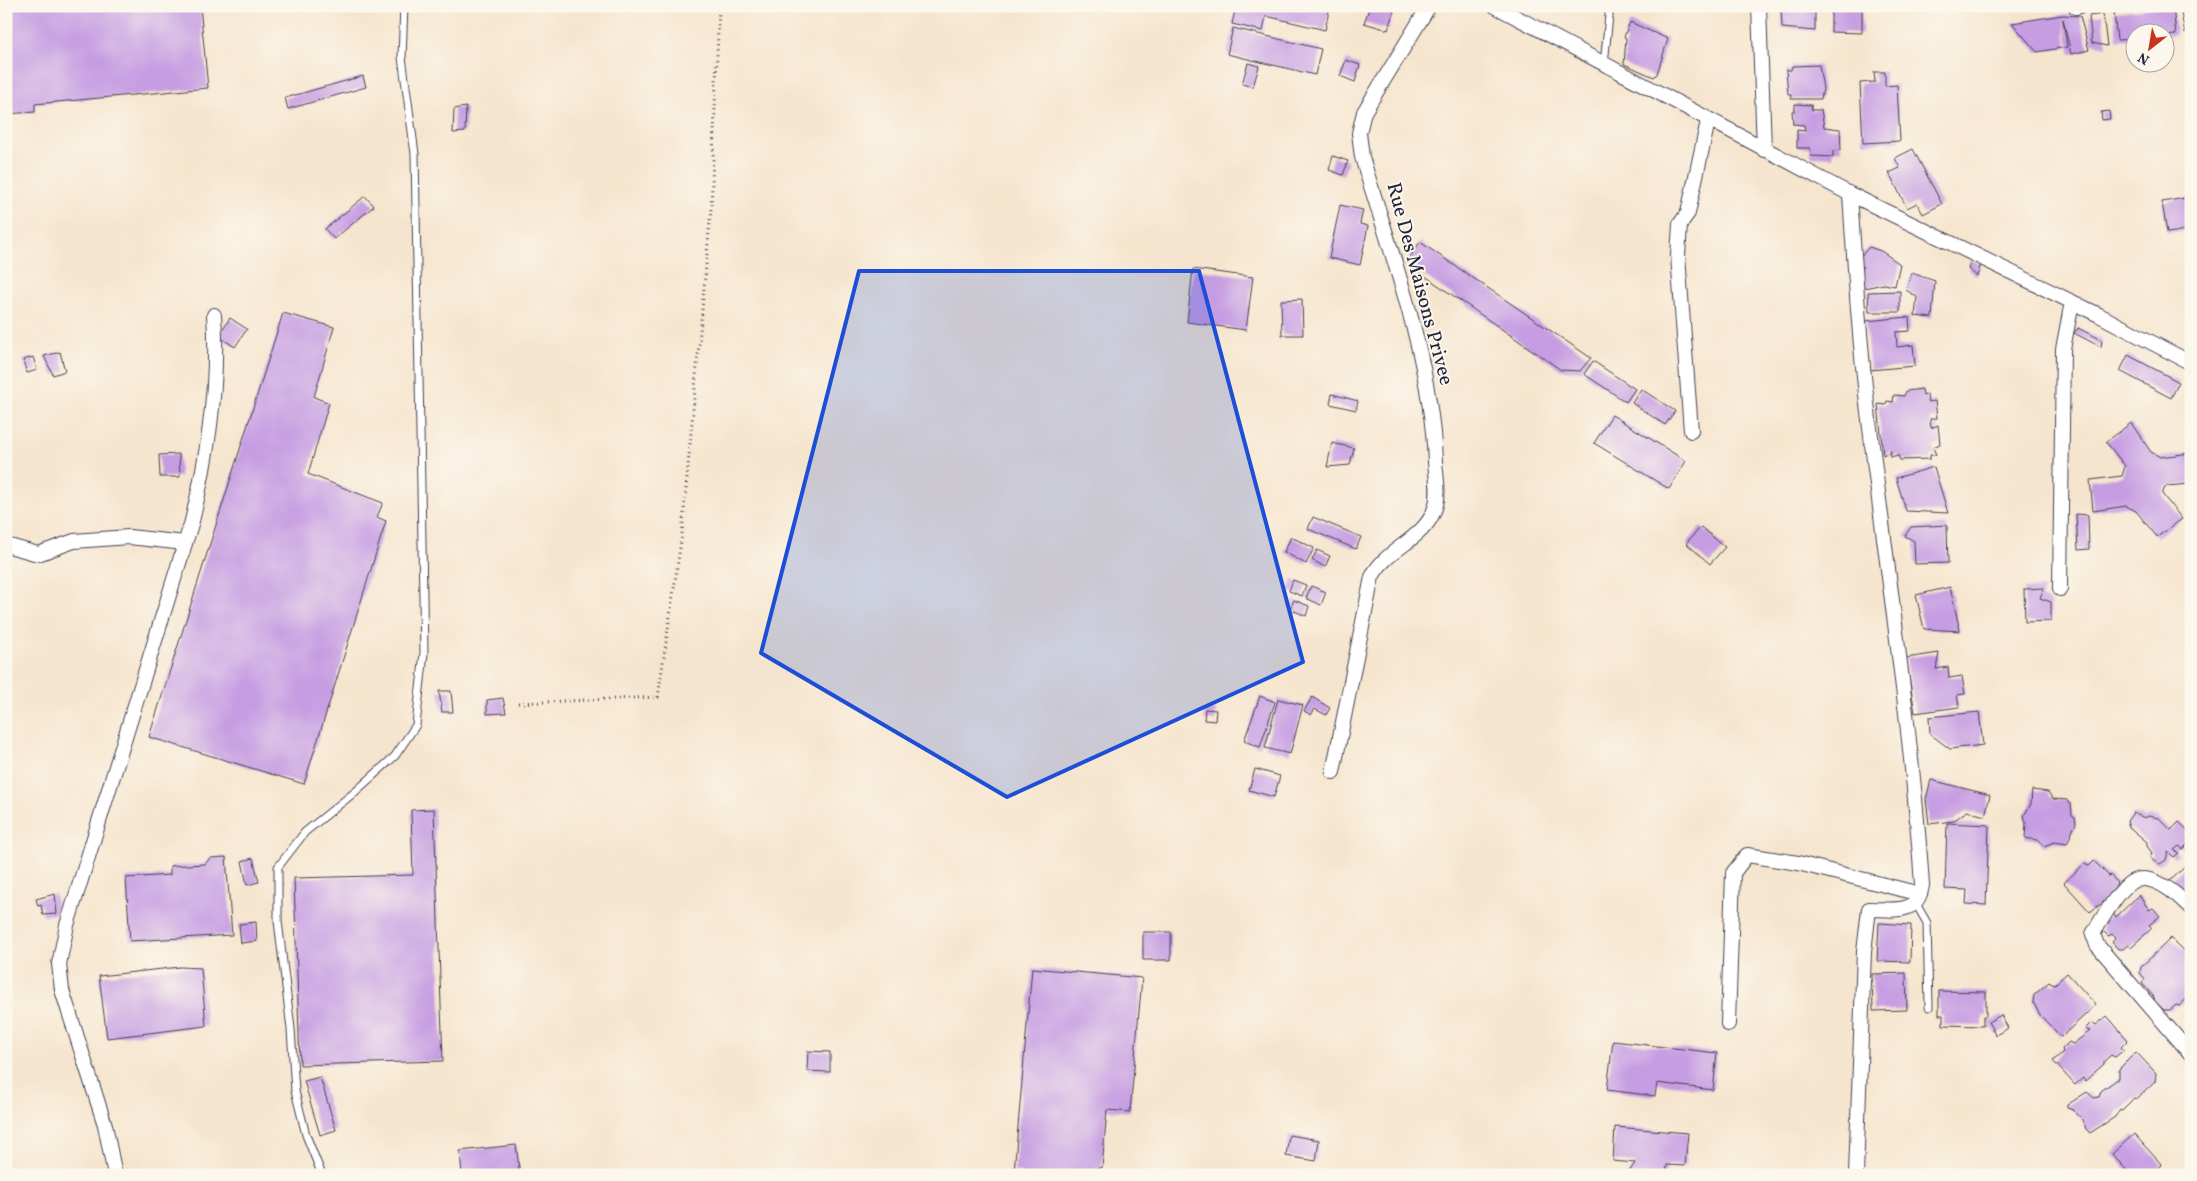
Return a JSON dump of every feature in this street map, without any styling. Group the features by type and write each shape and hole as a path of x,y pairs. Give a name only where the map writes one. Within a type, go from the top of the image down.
{"street":[{"name":"Rue Des Maisons Privee","path":"1333,772 1372,577 1383,560 1423,528 1433,513 1437,500 1434,429 1428,388 1412,319 1362,157 1359,133 1364,112 1429,6"},
{"path":"1495,6 1764,150 2191,363"},
{"path":"1759,6 1764,150"},
{"path":"2076,7 2080,6"},
{"path":"1691,431 1678,256 1680,224 1688,213 1708,121"},
{"path":"1850,194 1855,279 1865,385 1907,730 1921,873 1918,898 1904,910 1870,909 1864,952 1856,1175"},
{"path":"2060,589 2063,349 2072,302"},
{"path":"115,1175 105,1125 62,990 59,964 67,925 185,543 203,477 215,367 214,315"},
{"path":"6,545 38,554 74,541 129,537 185,543"},
{"path":"1728,1024 1733,873 1747,854 1798,863 1918,898"},
{"path":"2191,908 2171,889 2144,878 2130,882 2110,906 2093,934 2097,945 2191,1054"}],"lane":[{"path":"322,1175 306,1135 295,1091 291,1029 278,922 278,868 305,832 355,792 395,756 416,725 424,653 415,154 402,57 404,6"},
{"path":"1604,64 1610,6"},
{"path":"1918,898 1927,923 1929,1007"}],"path":[{"path":"518,704 658,697 682,534 711,209 719,6"}],"highlighted area":[{"path":"859,271 1199,271 1303,662 1007,797 761,653"}],"building":[{"path":"6,6 200,6 208,88 35,104 35,112 6,114"},
{"path":"1236,6 1330,6 1325,30 1266,16 1263,31 1232,24"},
{"path":"1370,6 1382,6 1394,10 1388,30 1364,23"},
{"path":"1781,6 1815,6 1815,31 1782,28"},
{"path":"1831,6 1862,6 1862,33 1831,32"},
{"path":"2022,6 2041,6 2041,7 2022,10"},
{"path":"2173,6 2176,35 2174,35 2174,22 2124,22 2124,40 2117,40 2114,12"},
{"path":"2180,6 2191,6 2191,28 2185,33"},
{"path":"2103,14 2107,46 2092,43 2089,16"},
{"path":"2062,15 2080,16 2089,50 2071,54 2063,19 2067,47 2037,52 2012,23"},
{"path":"1630,22 1668,39 1657,74 1654,77 1624,64 1626,38 1624,37"},
{"path":"1233,28 1321,49 1315,75 1227,54"},
{"path":"1346,60 1360,65 1355,82 1340,76"},
{"path":"1248,63 1259,66 1253,87 1242,84"},
{"path":"1819,65 1823,89 1821,99 1791,99 1791,94 1788,94 1786,70 1791,70 1792,66"},
{"path":"1874,72 1885,72 1885,86 1897,85 1900,141 1863,143 1860,83 1875,82"},
{"path":"363,76 366,87 288,109 285,98"},
{"path":"1795,104 1811,105 1812,110 1821,110 1824,127 1840,129 1841,150 1833,151 1833,157 1811,156 1810,148 1797,148 1797,130 1805,131 1804,125 1793,124 1792,111 1795,111"},
{"path":"466,107 465,132 453,133 454,109"},
{"path":"2109,111 2110,119 2102,120 2101,112"},
{"path":"1913,149 1942,204 1923,214 1917,203 1907,208 1889,173 1900,168 1895,158"},
{"path":"1333,156 1348,161 1343,175 1329,170"},
{"path":"365,196 374,206 334,239 325,229"},
{"path":"2191,197 2191,230 2167,233 2162,202"},
{"path":"1340,205 1363,210 1360,224 1368,226 1360,265 1329,258"},
{"path":"1420,242 1591,358 1580,371 1561,370 1406,263"},
{"path":"1869,247 1881,251 1900,264 1895,286 1884,284 1864,288 1858,259"},
{"path":"1971,260 1981,264 1977,276 1968,269"},
{"path":"1193,269 1253,277 1246,330 1187,322"},
{"path":"1912,273 1935,281 1932,318 1915,316 1917,297 1906,290"},
{"path":"1900,291 1900,312 1869,312 1868,292"},
{"path":"1302,299 1303,335 1282,335 1281,300"},
{"path":"283,313 334,327 314,397 329,403 308,474 383,503 377,517 386,521 304,784 149,737"},
{"path":"1909,317 1910,331 1896,332 1897,347 1913,345 1915,366 1870,370 1865,321"},
{"path":"230,318 247,329 235,347 218,336"},
{"path":"2078,328 2102,340 2101,347 2074,333"},
{"path":"60,352 65,371 53,375 44,356"},
{"path":"2128,355 2179,382 2171,398 2120,371"},
{"path":"33,357 37,370 27,373 23,360"},
{"path":"1593,361 1635,389 1626,402 1584,374"},
{"path":"1641,389 1675,411 1665,425 1632,403"},
{"path":"1922,389 1923,396 1927,394 1928,402 1935,401 1937,418 1930,419 1931,428 1938,425 1940,444 1933,447 1936,455 1930,455 1930,459 1900,460 1898,455 1890,457 1891,451 1883,455 1878,404 1886,405 1887,401 1893,402 1894,395 1904,396 1906,391"},
{"path":"1332,394 1358,401 1356,410 1330,404"},
{"path":"1612,415 1686,461 1669,489 1594,443"},
{"path":"2131,423 2151,452 2160,457 2191,453 2191,484 2166,486 2162,494 2182,519 2157,537 2136,511 2126,506 2093,511 2090,480 2122,476 2125,466 2106,442"},
{"path":"1332,443 1354,448 1350,465 1327,467"},
{"path":"179,454 180,477 160,477 159,455"},
{"path":"1934,467 1948,513 1906,511 1896,478"},
{"path":"2076,514 2088,515 2089,549 2078,550"},
{"path":"1313,517 1361,537 1356,549 1308,529"},
{"path":"1947,525 1948,563 1915,564 1914,541 1905,536 1911,527"},
{"path":"1701,527 1725,547 1710,564 1686,543"},
{"path":"1291,537 1314,548 1306,564 1284,552"},
{"path":"1317,550 1330,556 1325,567 1312,560"},
{"path":"1293,580 1306,585 1302,596 1289,591"},
{"path":"1311,586 1326,592 1321,605 1306,598"},
{"path":"1950,587 1960,631 1924,629 1916,595"},
{"path":"2044,588 2040,598 2051,602 2051,621 2025,622 2024,589"},
{"path":"1294,600 1309,606 1306,616 1290,609"},
{"path":"1939,653 1936,669 1948,667 1949,678 1962,676 1965,694 1957,695 1959,707 1915,713 1906,658"},
{"path":"439,691 451,691 453,712 442,712"},
{"path":"1260,696 1275,702 1260,747 1244,741"},
{"path":"1312,697 1330,708 1326,715 1315,709 1311,715 1304,711"},
{"path":"503,698 506,713 487,714 487,700"},
{"path":"1278,699 1303,705 1290,754 1265,748"},
{"path":"1205,709 1216,710 1215,721 1204,720"},
{"path":"1979,712 1983,745 1950,749 1930,734 1929,717"},
{"path":"1255,769 1280,776 1274,797 1249,790"},
{"path":"1931,780 1990,795 1985,816 1967,811 1953,821 1929,824 1926,799"},
{"path":"2032,790 2048,792 2053,799 2067,800 2071,803 2072,815 2075,817 2076,823 2067,844 2054,842 2044,846 2037,840 2025,838 2026,823 2024,815 2031,804"},
{"path":"434,809 443,1061 300,1065 294,878 413,875 411,810"},
{"path":"2133,813 2145,818 2148,816 2159,818 2171,830 2179,822 2191,833 2187,839 2190,842 2183,849 2179,846 2174,850 2179,853 2174,857 2168,852 2166,860 2160,864 2155,862 2150,858 2152,853 2147,846 2147,842 2129,827 2127,821"},
{"path":"1947,823 1989,825 1986,905 1966,904 1967,890 1945,889"},
{"path":"226,857 232,935 130,941 126,878 170,875 170,866 205,864 210,858"},
{"path":"253,858 259,882 247,885 242,861"},
{"path":"2094,861 2109,876 2111,875 2117,883 2113,891 2115,893 2090,912 2064,883 2084,864 2089,866"},
{"path":"2191,861 2191,898 2169,882"},
{"path":"55,894 57,914 43,915 41,905 38,906 36,899"},
{"path":"2139,895 2149,910 2153,908 2160,916 2149,925 2152,928 2131,947 2128,945 2123,949 2118,949 2112,942 2116,938 2112,934 2108,936 2101,929 2103,922 2114,914 2116,917"},
{"path":"256,922 257,941 241,943 239,924"},
{"path":"1879,923 1911,925 1910,962 1877,961"},
{"path":"1143,932 1171,932 1171,960 1143,960"},
{"path":"2171,938 2191,957 2191,995 2179,1006 2176,1005 2170,1010 2164,1010 2155,1002 2154,997 2142,983 2145,979 2140,973 2141,967"},
{"path":"180,967 201,968 206,1026 107,1038 99,976"},
{"path":"1032,968 1142,978 1130,1112 1107,1110 1102,1168 1096,1168 1096,1175 1021,1175 1021,1173 1014,1172"},
{"path":"1906,973 1907,1010 1873,1011 1872,974"},
{"path":"2067,973 2096,1005 2061,1037 2040,1015 2033,1002 2034,995 2049,982 2054,985"},
{"path":"1939,991 1986,992 1986,1016 1983,1016 1983,1026 1943,1025 1943,1015 1939,1015"},
{"path":"2001,1015 2008,1028 1996,1035 1988,1022"},
{"path":"2107,1016 2128,1040 2121,1047 2124,1050 2115,1057 2111,1055 2085,1081 2083,1078 2075,1085 2053,1061 2063,1052 2062,1049 2069,1042 2073,1044 2090,1031 2085,1029 2092,1022 2096,1025"},
{"path":"2191,1018 2191,1039 2188,1036 2190,1033 2186,1027"},
{"path":"1613,1041 1717,1053 1713,1090 1657,1083 1655,1096 1607,1090"},
{"path":"808,1051 830,1052 830,1072 807,1071"},
{"path":"2136,1052 2156,1073 2155,1082 2137,1099 2134,1098 2122,1110 2120,1109 2115,1117 2090,1133 2086,1129 2083,1120 2073,1110 2067,1108 2067,1105 2087,1092 2094,1098 2099,1097 2101,1091 2119,1078 2119,1069"},
{"path":"320,1077 336,1130 320,1135 304,1081"},
{"path":"1615,1127 1688,1133 1685,1166 1667,1165 1666,1175 1627,1175 1635,1163 1613,1161"},
{"path":"2134,1134 2162,1165 2151,1175 2131,1175 2112,1154"},
{"path":"1289,1135 1319,1140 1316,1161 1286,1156"},
{"path":"516,1145 520,1175 462,1175 460,1151"}]}
